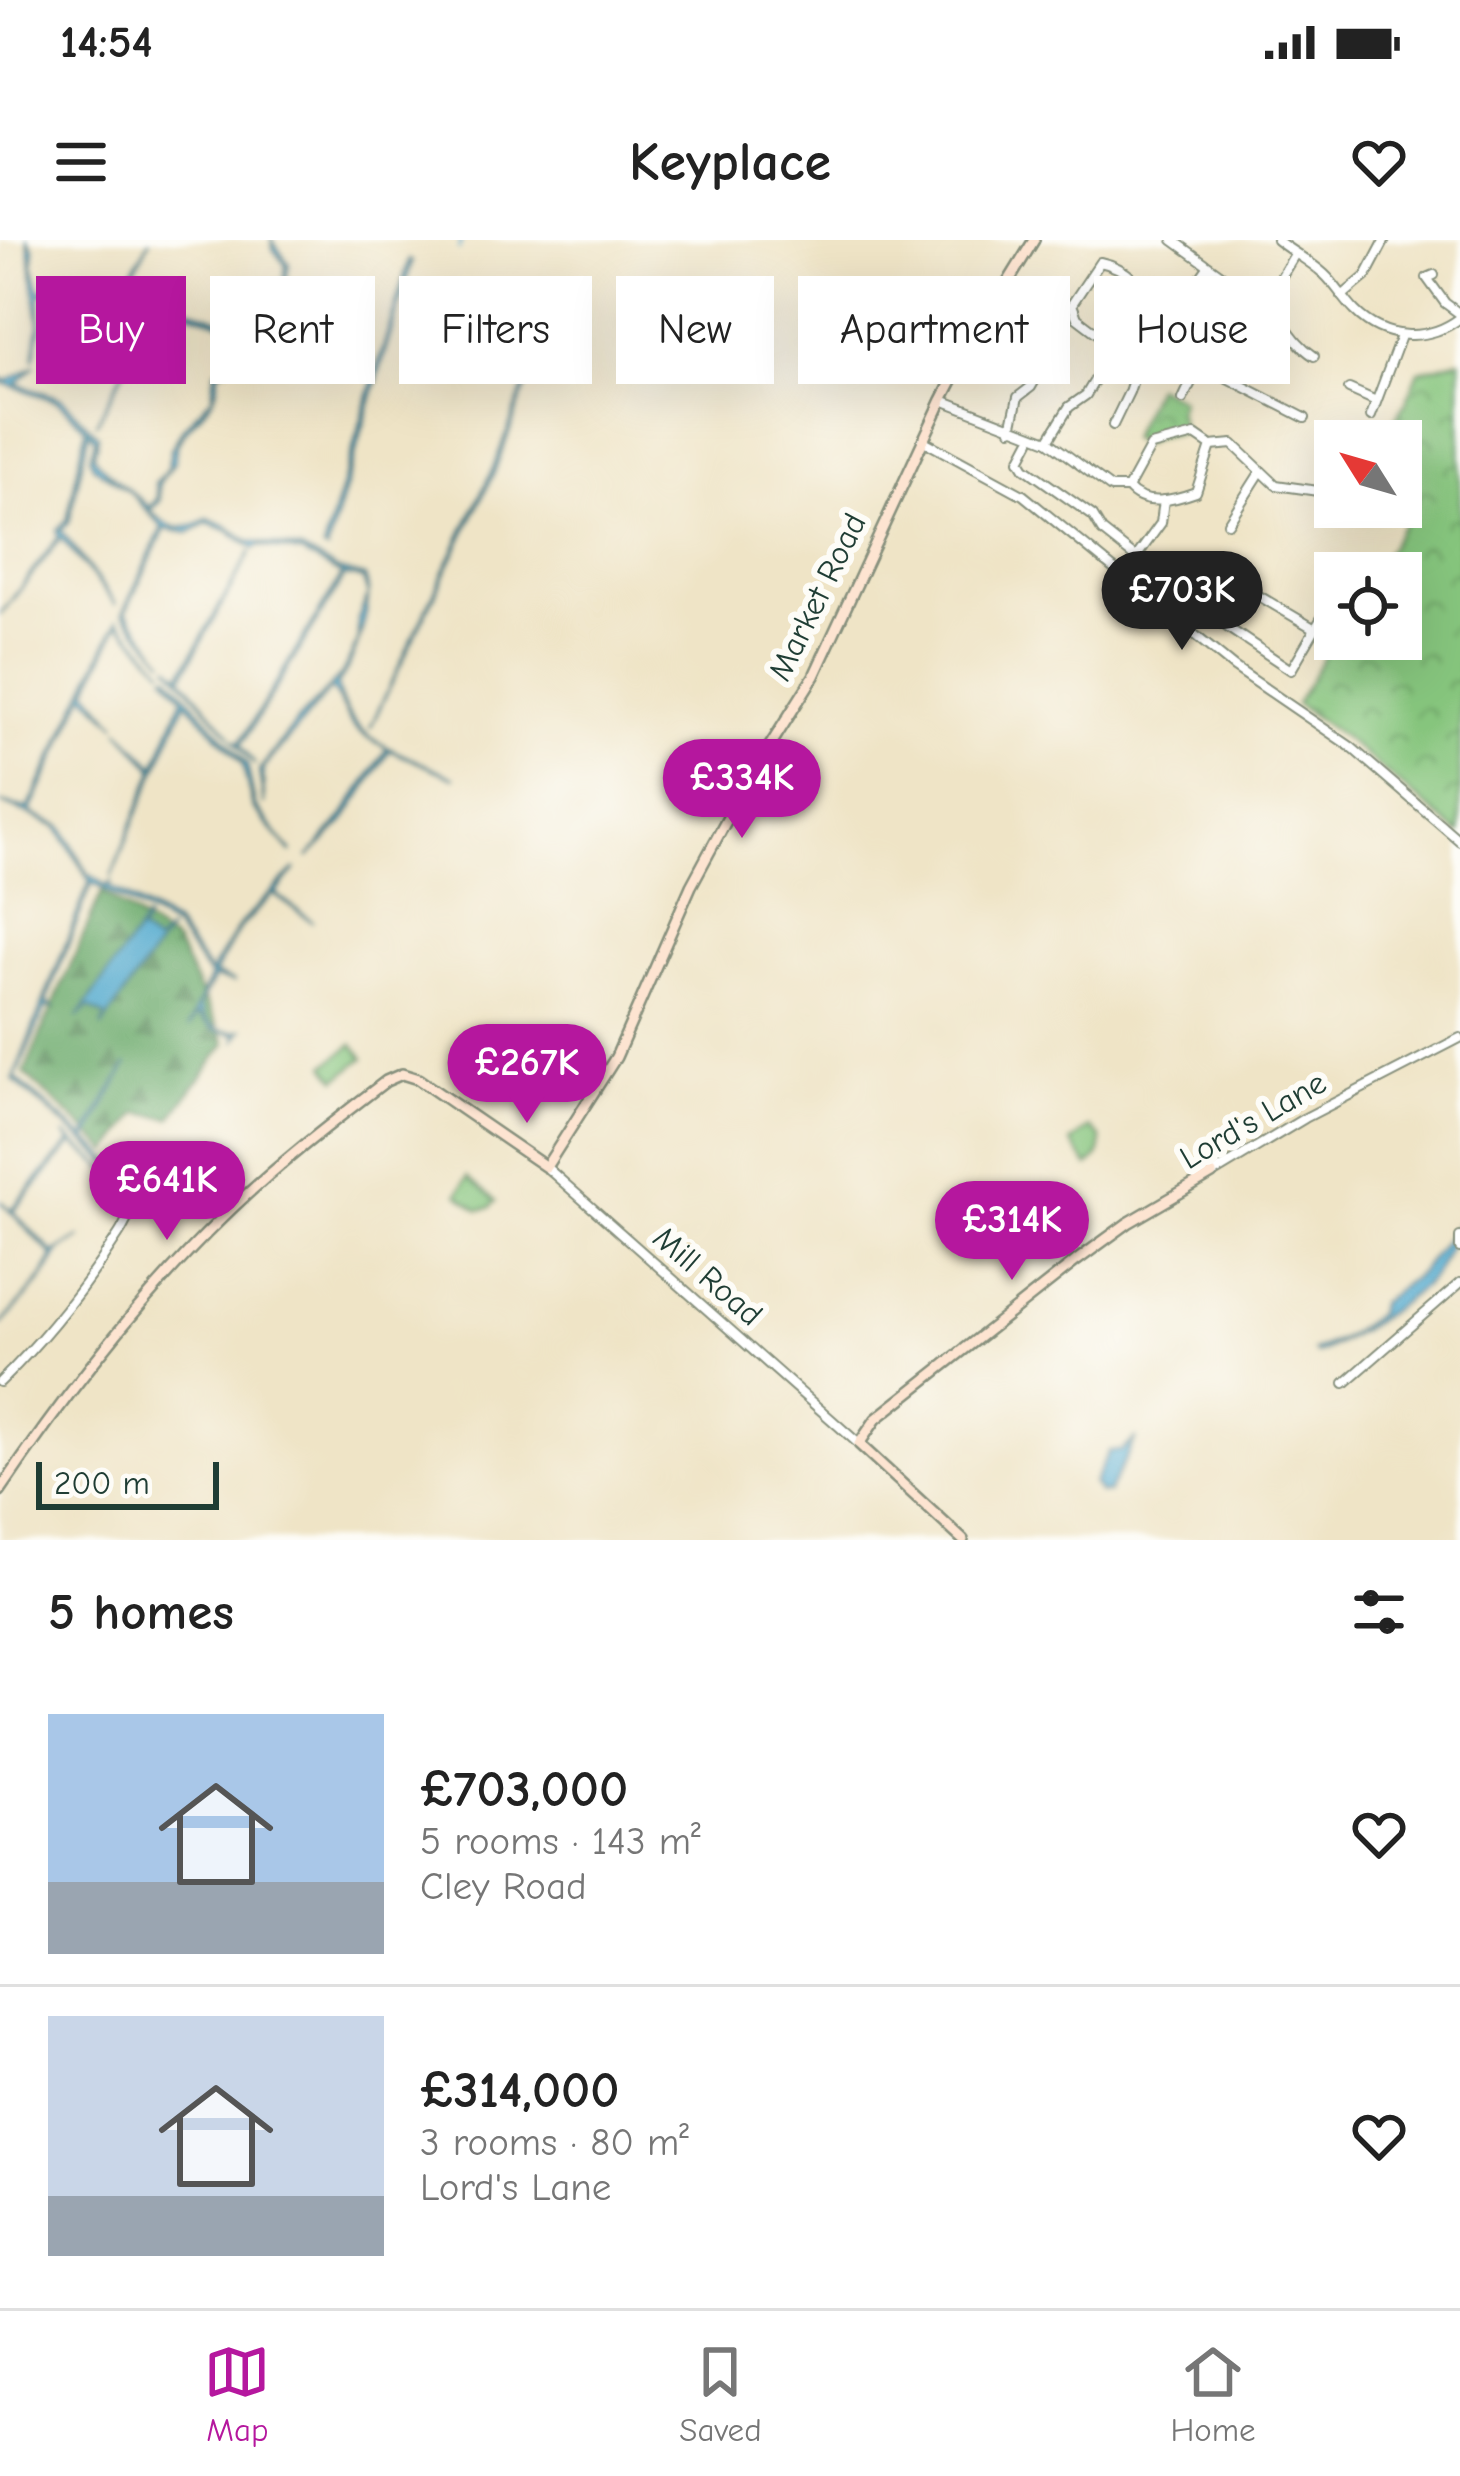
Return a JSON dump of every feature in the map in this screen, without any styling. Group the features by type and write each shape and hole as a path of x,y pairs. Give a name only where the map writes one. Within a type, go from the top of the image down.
{"street":[{"name":"Market Road","path":"546,1167 616,1058 692,886 746,784 814,676 942,400 1034,240"},
{"path":"1173,240 1223,275"},
{"path":"1277,240 1325,274 1372,326 1401,336 1437,331 1460,316 1428,278"},
{"path":"1342,296 1366,276 1385,240"},
{"path":"1282,276 1295,254"},
{"path":"1048,441 1106,361 1106,340 1077,318 1072,304 1100,262 1116,266 1142,286 1156,311 1130,392 1113,425"},
{"path":"1201,276 1208,266"},
{"path":"1290,334 1313,356"},
{"path":"1371,416 1401,336"},
{"path":"1011,429 1018,397 1032,384"},
{"path":"1183,399 1190,384"},
{"path":"1240,384 1305,418"},
{"path":"1349,389 1376,401"},
{"path":"942,400 1048,441 1111,488 1128,488 1141,499 1164,500 1196,492 1211,446"},
{"path":"1128,488 1151,446 1195,436 1211,446 1233,444 1276,485 1314,491"},
{"path":"922,440 1023,495 1234,667 1351,747 1460,841"},
{"path":"1030,441 1020,464 1093,516 1102,531 1206,614 1291,670 1314,630"},
{"path":"1228,523 1261,471"},
{"path":"1137,556 1161,523 1164,500"},
{"path":"1206,614 1232,580 1314,627"},
{"name":"Lord's Lane","path":"859,1444 877,1419 1128,1223 1305,1118 1460,1038"},
{"name":"Mill Road","path":"224,1215 386,1081 402,1074 428,1084 546,1167 963,1540"},
{"path":"0,1382 85,1283 154,1174 168,1168 224,1215 150,1294 0,1491"},
{"path":"1460,1237 1460,1248"},
{"path":"1345,1383 1460,1283"}],"green space":[{"path":"1460,360 1459,834 1342,736 1296,704 1322,660 1422,660 1422,552 1386,552 1401,528 1422,528 1422,420 1394,420 1419,371"},
{"path":"1155,386 1181,399 1177,410 1182,432 1144,444 1130,438"},
{"path":"102,892 176,944 226,1043 171,1118 138,1113 109,1152 24,1073"},
{"path":"353,1044 364,1058 337,1079 326,1065"},
{"path":"1090,1128 1101,1138 1101,1147 1088,1166 1071,1142"},
{"path":"467,1177 496,1201 490,1208 479,1210 458,1194"}],"water":[{"path":"28,240 34,248 36,300"},
{"path":"272,240 289,264 287,276 286,265"},
{"path":"399,294 399,306 327,550 323,549 375,384"},
{"path":"186,307 210,315 186,311"},
{"path":"36,365 17,384 61,398 98,435 96,459 149,507 158,498 155,483 167,470 171,449 183,428 212,397 217,384 212,399 181,437 175,461 159,483 160,501 150,510 170,526 191,526 207,519 249,541 301,550 338,570 365,577 368,588 368,594 363,579 345,576 241,745 255,765 234,740 240,742 342,575 301,553 255,549 207,523 188,533 165,529 126,611 165,661 123,613 162,527 129,491 93,466 90,457 95,439 89,431 69,523 61,530 116,605 61,538 0,615 67,520 86,428 57,401 0,382 0,377 8,381"},
{"path":"527,384 494,473 370,728 494,466"},
{"path":"251,551 182,677 231,736 169,665 181,674"},
{"path":"368,596 362,632 358,642 358,619"},
{"path":"118,620 164,670 119,623 88,690 117,725 85,694 30,813 62,827 88,873 106,886 111,882 110,887 174,924 210,973 241,923 296,868 276,894 313,922 273,894 239,929 214,974 235,982 214,978 199,1006 215,1027 242,1030 236,1039 236,1034 213,1029 197,1015 188,1028 210,977 174,928 92,883 46,1002 52,1007 46,1007 15,1078 84,1138 127,1064 87,1140 140,1190 13,1080 90,881 57,827 0,803 28,809"},
{"path":"358,642 337,685 353,720 381,744 455,778 390,750 344,822 308,858 342,818 387,748 355,728 331,688 263,769 264,805 259,771 297,721 342,674"},
{"path":"168,674 247,764 255,806 292,853 253,808 242,763 186,701 111,877 154,770 119,729 155,766 183,697"},
{"path":"147,918 140,932 156,944 169,930 101,1028 106,1017 89,1007 77,1018"},
{"path":"64,1134 120,1181 73,1143 13,1212 54,1253 81,1237 61,1250 42,1280 0,1326 41,1279 53,1256 0,1201 11,1210 71,1142"},
{"path":"1460,1221 1429,1281 1363,1329 1317,1354 1314,1351 1344,1338 1377,1314 1379,1304 1421,1271"},
{"path":"1136,1438 1108,1493 1100,1493 1093,1484 1109,1451 1121,1451"}],"waterway":[{"path":"459,249 461,240"}]}
